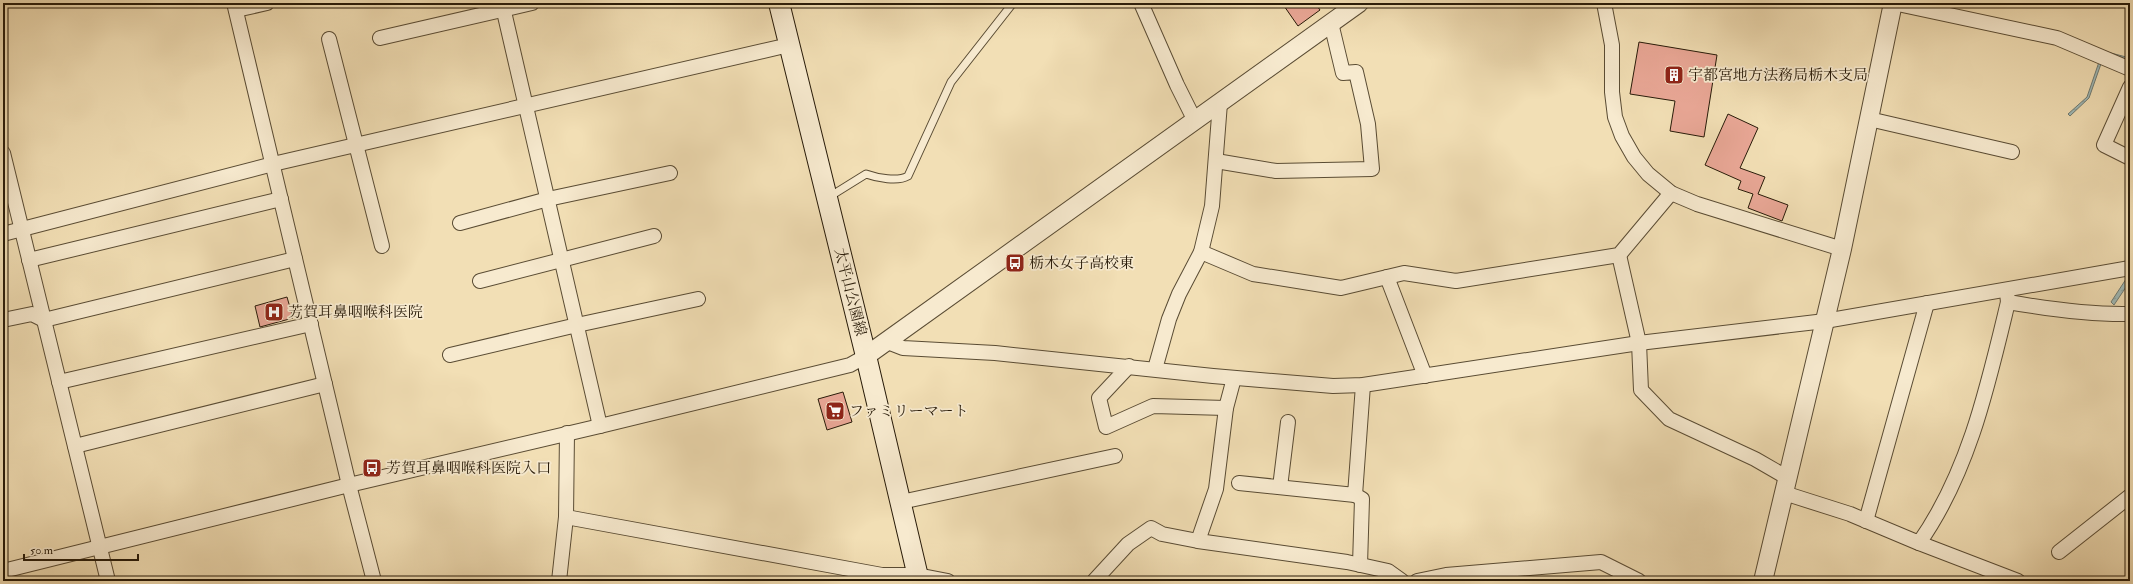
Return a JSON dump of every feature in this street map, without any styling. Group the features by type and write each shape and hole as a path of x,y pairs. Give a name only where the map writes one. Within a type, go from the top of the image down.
{"main road":[{"name":"太平山公園線","path":"779,3 866,356 918,578"}],"street":[{"path":"267,3 235,7 349,485 374,581"},
{"path":"380,38 503,6 532,3"},
{"path":"1141,3 1177,85 1195,121"},
{"path":"3,571 349,485 850,365 866,356 1360,3"},
{"path":"1604,3 1612,45 1612,92 1615,117 1622,136 1634,157 1648,174 1671,193 1697,204 1842,249"},
{"path":"1763,581 1842,249 1893,3 2057,38 2130,69"},
{"path":"503,6 600,426"},
{"path":"1216,161 1276,171 1372,169 1368,124 1356,72 1343,73 1331,23"},
{"path":"329,39 382,246"},
{"path":"3,234 272,164 789,45"},
{"path":"2130,87 2104,145 2130,158"},
{"path":"1155,369 1169,320 1179,294 1201,252 1212,206 1220,103"},
{"path":"1869,119 2012,152"},
{"path":"3,154 108,581"},
{"path":"460,223 548,199 670,173"},
{"path":"1201,252 1253,274 1313,285 1341,288 1404,273 1456,281 1619,255 1671,193"},
{"path":"29,260 281,199"},
{"path":"480,281 654,236"},
{"path":"1619,255 1639,343 1641,390 1669,419 1755,459 1786,485 1919,543 2018,581"},
{"path":"3,320 32,314 44,320 295,259"},
{"path":"885,341 903,348 995,353 1234,378 1333,386 1364,385 1639,343 1825,321 1927,303 2007,296 2130,268"},
{"path":"1387,277 1425,376"},
{"path":"2007,296 2047,309 2101,315 2130,314"},
{"path":"1919,543 1934,523 1966,454 1988,384 2007,296"},
{"path":"450,355 577,325 698,299"},
{"path":"1866,521 1927,303"},
{"path":"59,382 311,324"},
{"path":"1129,366 1098,398 1106,427 1153,406 1226,408"},
{"path":"1198,541 1216,489 1226,408 1234,378"},
{"path":"75,446 325,384"},
{"path":"1355,495 1364,385"},
{"path":"1280,487 1288,422"},
{"path":"559,581 566,517 567,433"},
{"path":"901,502 1115,456"},
{"path":"1239,483 1355,495 1362,499 1360,565"},
{"path":"2059,552 2130,496"},
{"path":"566,517 882,575 948,581"},
{"path":"1094,581 1128,544 1152,528 1162,534 1198,541 1360,565 1388,571 1402,581"},
{"path":"1417,581 1446,575 1601,562 1639,581"}],"lane":[{"path":"827,198 866,174 874,177 903,179 908,176 951,82 1013,3"}],"water":[{"path":"2107,52 2130,58 2130,61 2107,56 2102,61 2089,98 2070,116 2068,114 2087,97 2100,59"},
{"path":"2130,273 2130,281 2114,305 2111,302"}],"building":[{"path":"1282,3 1315,3 1320,10 1298,26"},
{"name":"宇都宮地方法務局栃木支局","path":"1639,42 1717,55 1704,137 1670,131 1675,101 1630,94"},
{"path":"1728,114 1758,128 1740,168 1765,177 1758,194 1788,205 1782,221 1748,208 1753,194 1738,189 1741,181 1705,165"},
{"name":"芳賀耳鼻咽喉科医院","path":"287,297 293,318 260,327 255,306"},
{"path":"843,392 852,422 827,430 818,399"}],"place":[{"name":"宇都宮地方法務局栃木支局","path":"1674,75"},
{"name":"栃木女子高校東","path":"1015,263"},
{"name":"芳賀耳鼻咽喉科医院","path":"274,312"},
{"name":"ファミリーマート","path":"835,411"},
{"name":"芳賀耳鼻咽喉科医院入口","path":"372,468"}]}
